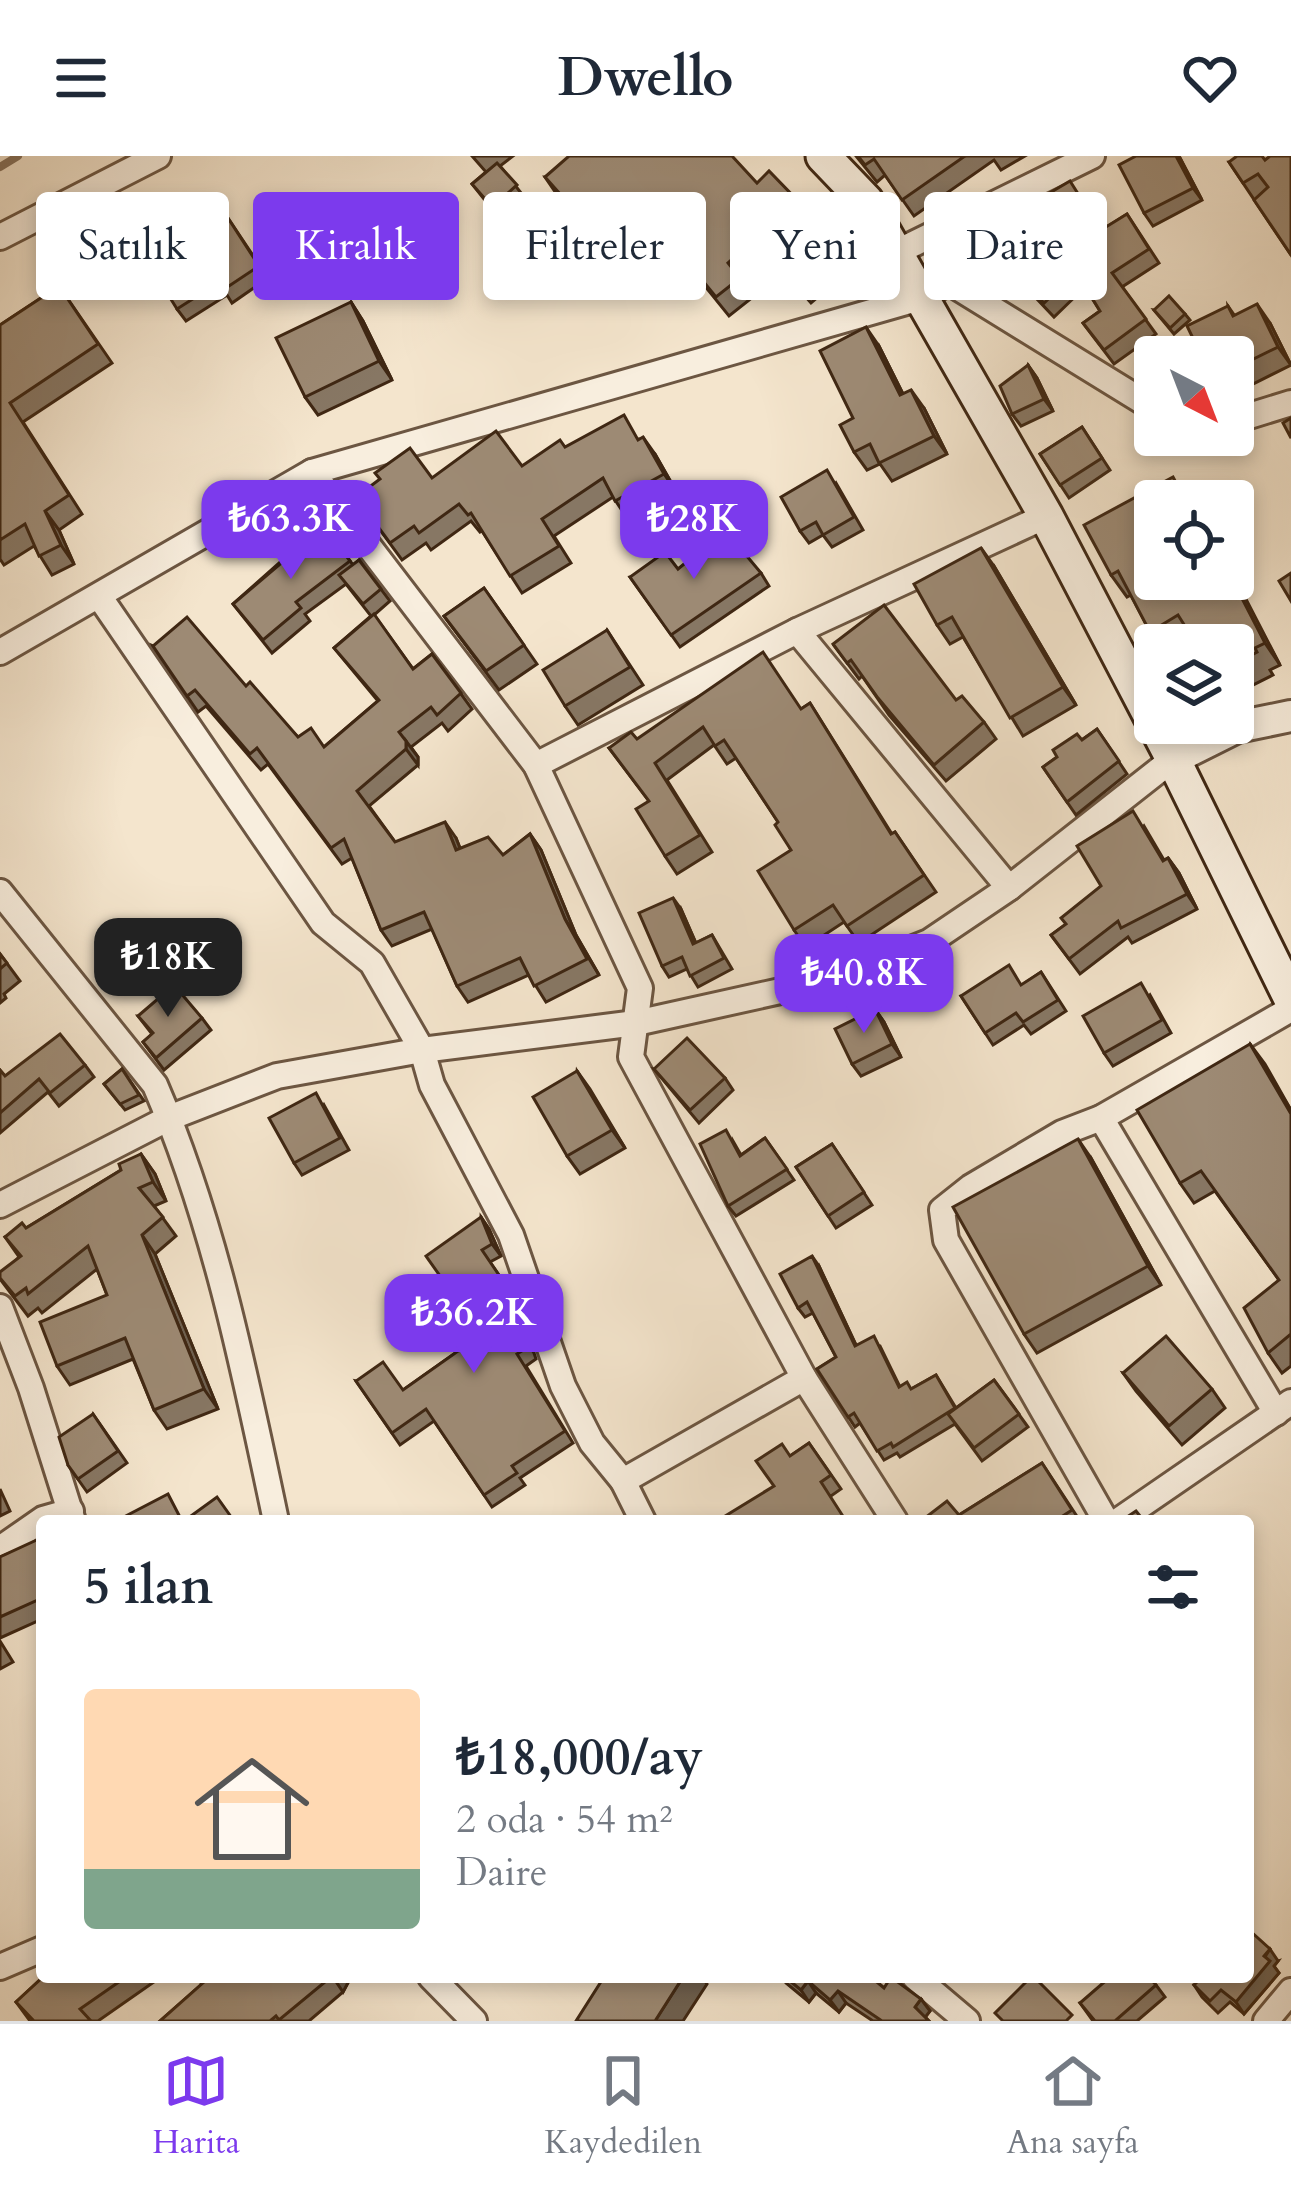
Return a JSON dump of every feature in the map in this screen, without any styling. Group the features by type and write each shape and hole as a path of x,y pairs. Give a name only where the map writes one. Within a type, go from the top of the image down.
{"main road":[{"path":"823,156 857,192"},
{"path":"900,262 1046,516 1291,999"}],"street":[{"path":"0,237 158,156"},
{"path":"900,251 1092,156"},
{"path":"0,652 312,472 920,298 950,282 1134,396"},
{"path":"1254,415 1291,404"},
{"path":"312,472 536,765 640,988 632,1057 804,1378 891,1515"},
{"path":"536,765 797,631 1046,516"},
{"path":"99,596 322,923 372,963 422,1050 432,1084 511,1235 563,1387 592,1443 623,1481 640,1515"},
{"path":"797,631 1009,888"},
{"path":"3,1197 170,1118 277,1076 422,1050 636,1023 838,978 929,942 1009,888 1173,759 1237,728 1291,716"},
{"path":"0,892 155,1084 234,1321 276,1515"},
{"path":"1103,1515 946,1240 942,1210 1061,1133 1102,1118 1291,1009"},
{"path":"1102,1118 1283,1408 1127,1515"},
{"path":"0,1307 72,1515"},
{"path":"623,1481 804,1378"},
{"path":"0,1549 36,1524"},
{"path":"0,1967 36,1951"},
{"path":"437,1983 474,2021"},
{"path":"922,1983 967,2021"},
{"path":"1266,2021 1291,1990"}],"building":[{"path":"569,156 732,156 757,183 769,171 789,192 730,192 730,286 716,297 706,285 706,192 558,192 545,177"},
{"path":"858,156 965,156 902,200 874,159 865,165"},
{"path":"1136,156 1176,156 1193,188 1144,213 1119,165"},
{"path":"1237,156 1265,160 1291,156 1291,255 1254,200 1268,187 1258,174 1243,183 1229,162"},
{"path":"497,163 517,185 509,192 483,192 483,197 472,184"},
{"path":"1070,181 1077,192 1051,192"},
{"path":"1127,214 1149,249 1112,273 1146,319 1104,350 1083,323 1100,311 1093,300 1107,300 1107,226"},
{"path":"229,220 253,257 253,270 229,286"},
{"path":"1169,296 1185,314 1170,328 1154,310"},
{"path":"38,300 68,300 98,344 10,403 69,495 45,511 61,545 39,556 25,524 0,540 0,325"},
{"path":"351,302 379,361 305,397 276,338"},
{"path":"1257,304 1278,347 1254,359 1254,336 1192,336 1187,326 1228,306 1233,316"},
{"path":"866,327 900,395 911,390 934,436 879,463 870,444 854,452 840,425 853,418 820,351"},
{"path":"1028,365 1044,399 1012,414 1000,386"},
{"path":"624,415 664,474 615,501 603,478 542,519 559,546 510,576 471,513 459,504 419,533 414,526 390,543 356,497 380,479 375,473 410,448 432,478 496,431 522,466 560,440 565,447"},
{"path":"1082,427 1102,458 1060,485 1040,454"},
{"path":"827,470 854,517 823,535 816,522 800,531 781,497"},
{"path":"1134,498 1134,600 1243,600 1265,643 1254,654 1254,624 1184,624 1178,615 1163,624 1146,624 1118,571 1111,575 1084,525"},
{"path":"323,524 350,561 296,602 301,608 263,640 233,604 285,560 281,556"},
{"path":"725,530 761,573 671,635 630,577 665,552 678,569"},
{"path":"981,548 1063,687 1010,718 952,617 937,625 914,584"},
{"path":"359,560 381,589 363,604 339,575"},
{"path":"1291,573 1291,601 1279,581"},
{"path":"484,588 524,645 486,671 444,616"},
{"path":"884,605 956,700 962,696 984,722 934,765 833,644"},
{"path":"374,614 413,669 432,654 461,693 437,715 431,707 399,732 406,749 357,791 395,842 445,822 456,850 488,837 503,855 530,834 587,959 534,986 520,958 457,986 424,912 381,930 344,839 331,848 257,748 250,754 195,690 187,696 153,646 187,617 298,737 311,728 324,747 379,700 334,648"},
{"path":"607,630 630,667 565,706 543,670"},
{"path":"763,652 801,709 810,703 891,834 895,832 924,875 847,926 833,905 794,930 758,871 791,850 724,740 715,746 703,727 655,763 700,835 665,856 636,809 649,801 609,748 631,732 637,739"},
{"path":"1097,729 1119,761 1067,802 1043,767 1057,757 1053,750 1077,734 1082,740"},
{"path":"1133,811 1163,861 1168,858 1187,894 1121,928 1118,921 1069,959 1051,935 1066,924 1061,918 1101,886 1077,846"},
{"path":"673,898 693,944 712,935 724,958 690,976 682,957 662,966 639,913"},
{"path":"1009,965 1021,985 1041,972 1058,1000 1023,1022 1016,1013 985,1033 961,996"},
{"path":"1141,983 1162,1020 1104,1053 1083,1016"},
{"path":"174,985 202,1018 156,1058 143,1042 153,1033 138,1016"},
{"path":"875,1009 892,1044 852,1064 835,1029"},
{"path":"60,1034 85,1065 50,1093 39,1079 0,1113 0,1070 5,1076"},
{"path":"687,1038 725,1078 690,1110 654,1069"},
{"path":"1250,1044 1291,1114 1291,1334 1268,1353 1244,1308 1279,1280 1201,1171 1180,1183 1137,1110"},
{"path":"122,1069 139,1095 120,1104 104,1084"},
{"path":"577,1071 612,1130 567,1156 533,1097"},
{"path":"316,1093 340,1138 294,1163 269,1118"},
{"path":"726,1130 740,1156 765,1138 787,1169 728,1206 700,1144"},
{"path":"1078,1139 1148,1266 1024,1334 953,1207"},
{"path":"832,1144 864,1192 828,1216 796,1167"},
{"path":"141,1154 153,1182 139,1188 163,1217 142,1235 204,1389 154,1410 125,1338 57,1366 40,1322 107,1295 88,1246 28,1294 26,1288 15,1296 0,1278 0,1272 21,1256 5,1237"},
{"path":"481,1217 492,1244 482,1250 501,1278 489,1286 526,1341 528,1347 517,1354 565,1431 512,1466 517,1473 484,1495 426,1409 392,1433 356,1381 383,1362 403,1390 461,1349 457,1344 478,1330 426,1256"},
{"path":"812,1256 855,1346 874,1336 899,1387 907,1382 911,1389 936,1375 955,1408 893,1447 891,1443 877,1451 854,1413 848,1417 817,1369 836,1357 807,1302 798,1308 780,1274"},
{"path":"1166,1336 1212,1389 1169,1426 1123,1373"},
{"path":"994,1380 1019,1414 974,1448 948,1414"},
{"path":"93,1414 118,1451 78,1479 59,1437"},
{"path":"809,1443 831,1475 821,1482 842,1515 727,1515 774,1486 756,1461 782,1444 790,1456"},
{"path":"1042,1463 1072,1510 1064,1515 959,1515"},
{"path":"168,1494 179,1515 128,1515"},
{"path":"217,1497 230,1515 192,1515"},
{"path":"947,1501 959,1515 929,1515"},
{"path":"36,1540 36,1601 0,1617 0,1557"},
{"path":"1254,1934 1270,1949 1264,1956 1270,1961 1254,1980"},
{"path":"37,1983 117,1983 80,2009 91,2021 34,2021 16,2002"},
{"path":"203,1983 324,1983 279,2020 276,2016 270,2021 160,2021"},
{"path":"600,1983 679,1983 655,2021 576,2021"},
{"path":"810,1983 878,1983 884,1988 887,1983 899,1983 921,1999 915,2007 929,2021 882,2021 838,1991 830,2000"},
{"path":"1025,1983 1040,1983 1072,2015 1066,2021 1003,2021 995,2013"},
{"path":"1103,1983 1156,1985 1115,2021 1095,2021 1080,2003"},
{"path":"1252,1983 1236,2002 1221,1990 1210,2001 1194,1985"}],"waterway":[{"path":"0,167 18,156"}]}
